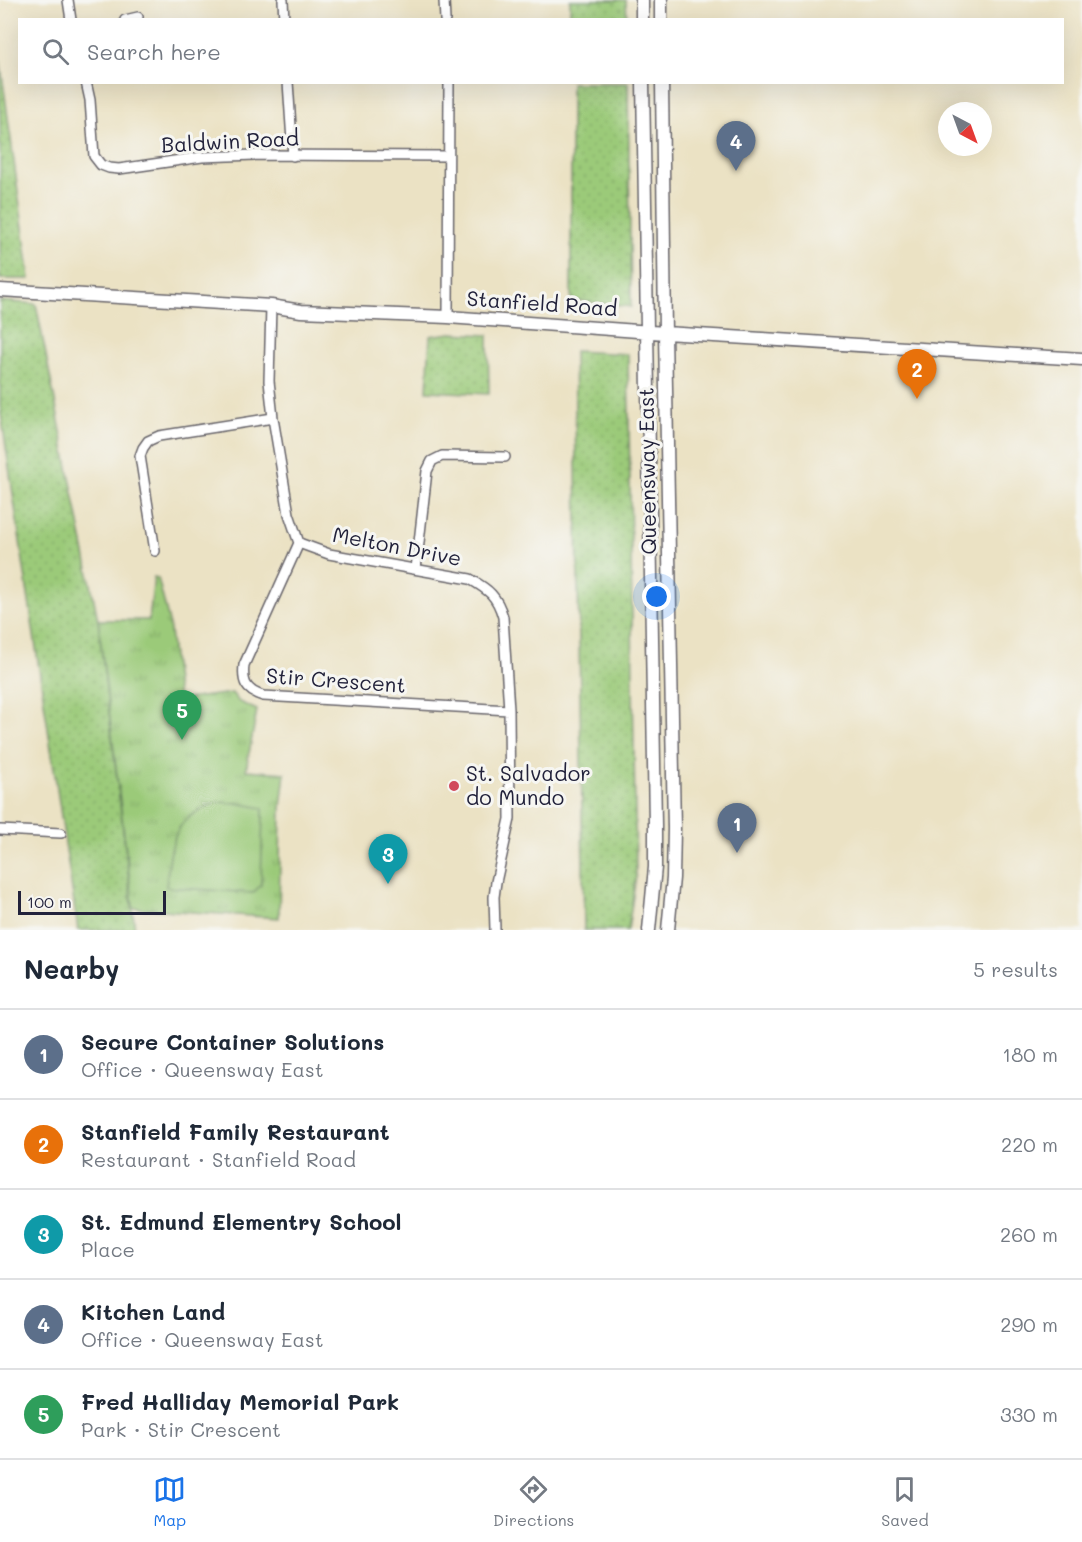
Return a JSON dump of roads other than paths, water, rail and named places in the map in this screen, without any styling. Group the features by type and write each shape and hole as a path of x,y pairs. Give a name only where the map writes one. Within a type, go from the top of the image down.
{"main road":[{"path":"642,0 642,18"},
{"path":"661,0 661,18"},
{"name":"Queensway East","path":"643,84 655,825 655,867 650,930"},
{"name":"Queensway East","path":"662,84 674,829 673,878 668,930"},
{"name":"Stanfield Road","path":"0,290 271,306 301,311 448,317 1082,359"}],"street":[{"path":"68,0 70,18"},
{"path":"283,0 284,18"},
{"path":"444,0 445,18"},
{"name":"Baldwin Road","path":"86,84 90,100 92,150 101,165 109,168 119,169 202,157 448,156"},
{"path":"288,84 292,156"},
{"path":"448,317 449,84"},
{"path":"271,306 269,381 273,418 289,514 298,543"},
{"path":"155,551 140,456 142,448 148,441 166,435 273,418"},
{"path":"416,569 425,478 430,463 442,456 505,457"},
{"name":"Melton Drive","path":"298,543 329,554 470,579 495,596 503,617 509,710 510,819 496,882 495,930"},
{"name":"Stir Crescent","path":"298,543 244,665 244,681 250,689 263,696 509,710"},
{"path":"0,830 61,834"}],"place":[{"name":"Kitchen Land","path":"736,171"},
{"name":"Stanfield Family Restaurant","path":"917,399"},
{"name":"Fred Halliday Memorial Park","path":"182,740"},
{"name":"St. Salvador do Mundo","path":"454,786"},
{"name":"Secure Container Solutions","path":"737,853"},
{"name":"St. Edmund Elementry School","path":"388,884"}]}
